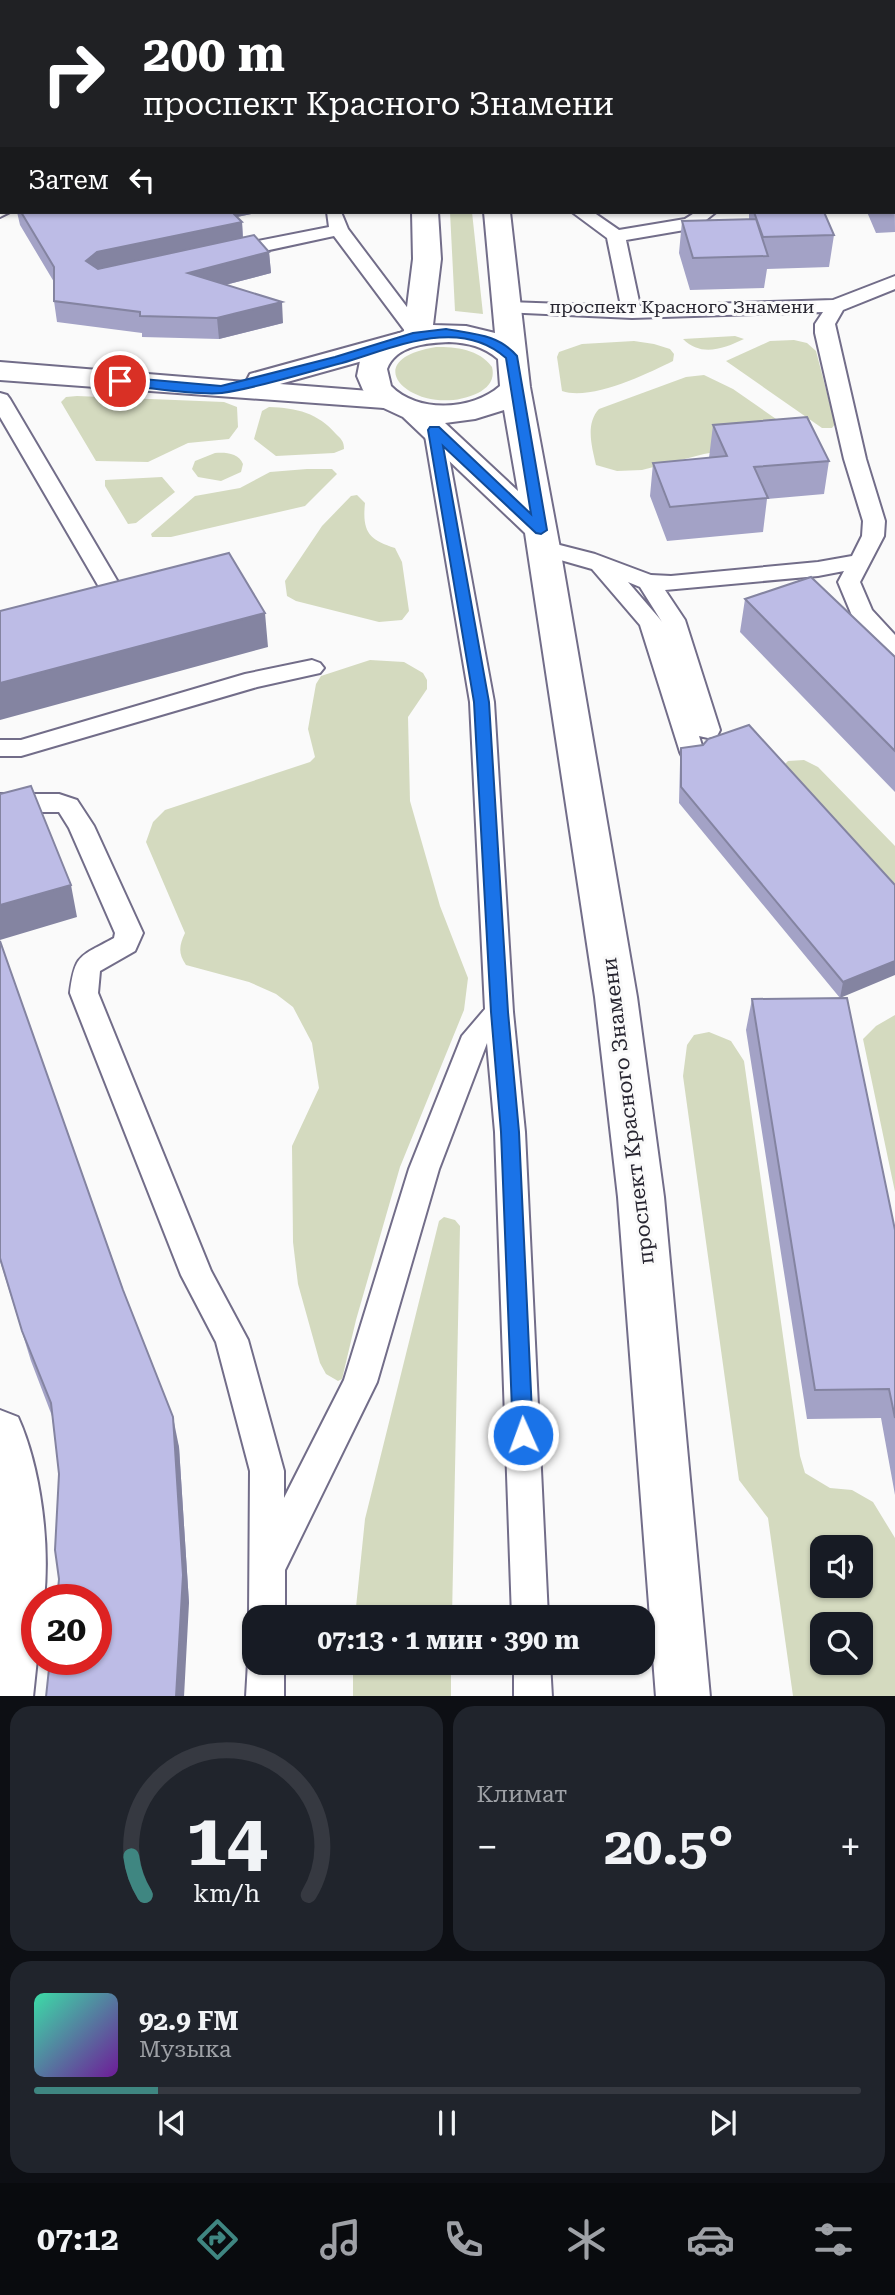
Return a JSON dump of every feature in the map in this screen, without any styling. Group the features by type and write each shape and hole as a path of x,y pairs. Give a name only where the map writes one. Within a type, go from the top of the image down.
{"main road":[{"path":"425,214 427,259 408,339 379,356 372,367 372,379 542,539"},
{"name":"проспект Красного Знамени","path":"497,214 515,387 616,997 641,1197 682,1696"},
{"path":"221,389 408,339 446,333 478,337 497,344 511,356"},
{"path":"0,371 221,389 435,414 474,410 494,404 515,387"},
{"path":"0,1433 13,1487 20,1577 6,1696"}],"lane":[{"path":"584,214 616,236 690,225 704,214"},
{"path":"209,257 337,221 408,339"},
{"path":"616,236 632,312"},
{"name":"проспект Красного Знамени","path":"507,308 632,312 836,306 895,282"},
{"path":"836,306 825,324 825,333 855,459 874,521 873,536 849,582 856,604 895,649"},
{"path":"0,399 117,598"},
{"path":"410,413 482,702 499,1012 510,1132 530,1605"},
{"path":"542,539 648,582 671,583 818,569 861,561"},
{"path":"598,563 651,623 692,752"},
{"path":"648,582 673,620 708,730"},
{"path":"91,606 144,592"},
{"path":"0,748 21,748 254,680 312,668"},
{"path":"0,803 59,803 68,806 80,826 129,933 125,944 87,966 84,993 197,1275 232,1340 267,1471 267,1605"},
{"path":"268,1567 360,1382 424,1168 476,1036 499,1012"},
{"path":"265,1696 266,1675"},
{"path":"532,1675 533,1696"}],"green space":[{"path":"450,214 472,214 483,314 455,311"},
{"path":"735,336 744,339 712,350 697,348 683,339"},
{"path":"794,340 807,343 816,351 835,424 832,428 822,428 726,361 770,341"},
{"path":"634,341 670,349 674,354 673,361 619,385 588,392 562,391 557,357 559,352 582,344"},
{"path":"436,347 459,349 481,356 492,367 490,382 478,393 456,400 435,400 416,394 403,386 396,375 398,364 410,354"},
{"path":"704,375 733,389 802,437 704,454 642,470 617,471 596,465 591,429 599,409 686,377"},
{"path":"66,397 224,402 237,407 238,427 229,439 188,443 148,462 96,461 61,402"},
{"path":"269,407 298,410 314,416 339,437 344,449 334,453 276,456 254,439 262,411"},
{"path":"215,453 235,455 243,464 241,472 221,481 198,477 192,469 195,461"},
{"path":"332,469 337,474 305,506 171,537 152,537 151,534 195,496 240,488 270,472"},
{"path":"162,477 175,492 136,523 128,524 105,486 105,480"},
{"path":"357,495 365,503 365,521 369,533 379,542 395,548 402,562 409,611 402,620 379,622 296,601 287,596 285,581 322,526 351,496"},
{"path":"370,660 404,662 423,673 427,680 427,689 408,717 410,801 440,906 468,978 464,1010 400,1167 342,1379 338,1381 326,1374 320,1363 298,1284 293,1242 292,1146 319,1088 312,1043 293,1007 276,994 249,982 186,965 180,949 185,933 146,842 153,822 165,810 310,762 315,757 308,729 316,684 321,676"},
{"path":"804,760 818,767 895,846 895,900 784,765 788,761"},
{"path":"895,1015 895,1192 863,1039 876,1026"},
{"path":"709,1032 731,1041 744,1061 800,1456 805,1473 830,1488 852,1490 873,1502 895,1538 895,1696 793,1696 768,1518 739,1480 683,1076 687,1045 694,1035"},
{"path":"444,1217 455,1220 460,1226 452,1605 356,1605 365,1519 439,1221"},
{"path":"353,1675 451,1675 451,1696 353,1696"}],"building":[{"path":"22,214 234,214 242,222 97,252 86,261 98,269 254,235 269,252 188,273 282,302 217,318 140,316 140,312 54,301 54,267"},
{"path":"755,214 825,214 834,235 763,237"},
{"path":"756,219 768,256 693,258 682,221"},
{"path":"807,417 829,461 754,467 768,498 670,507 653,463 727,456 713,425"},
{"path":"229,553 265,613 0,683 0,611"},
{"path":"811,577 895,657 895,751 745,599"},
{"path":"749,725 895,885 895,961 843,982 681,787 681,748 703,745 708,739"},
{"path":"31,786 71,885 0,905 0,794"},
{"path":"0,941 123,1290 173,1417 183,1575 176,1696 46,1696 48,1675 112,1675 112,1584 59,1584 55,1550 59,1474 51,1403 22,1331 0,1258"},
{"path":"847,998 895,1230 895,1418 889,1389 815,1390 752,999"}],"route":[{"path":"120,381 221,389 339,360 418,335 446,333 468,334 488,340 511,356 541,530 434,430 482,702 499,1012 510,1132 523,1435"}]}
